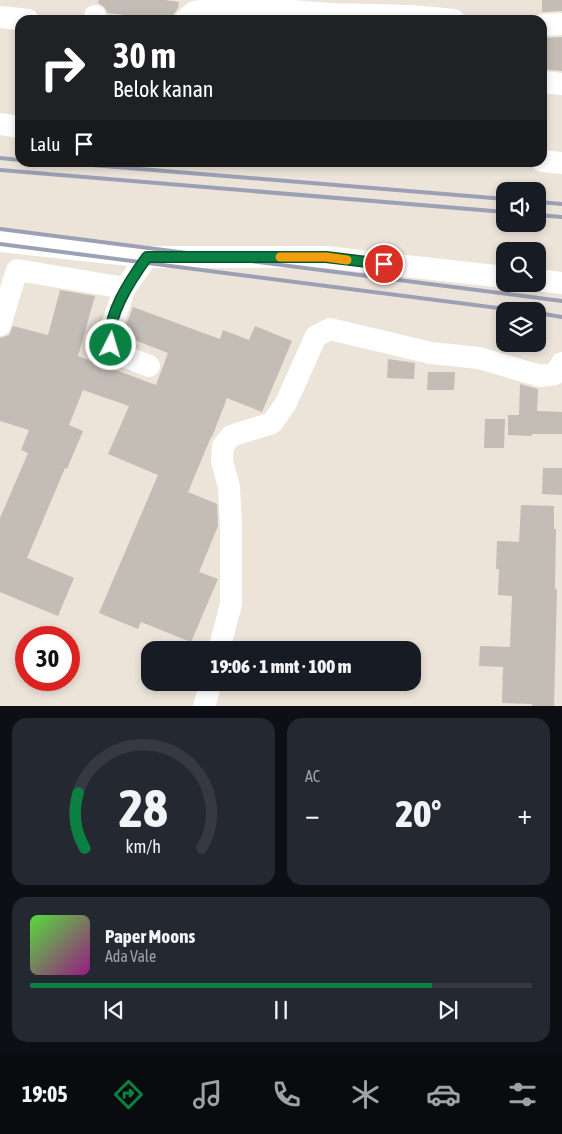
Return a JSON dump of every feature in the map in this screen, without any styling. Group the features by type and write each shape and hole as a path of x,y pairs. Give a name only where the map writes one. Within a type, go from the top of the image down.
{"street":[{"path":"30,15 35,0"},
{"path":"188,15 199,10 227,6 281,9 318,15"},
{"path":"348,15 410,8 436,15"},
{"path":"0,17 15,19"},
{"path":"547,26 562,24"},
{"path":"547,82 562,84"},
{"path":"0,124 15,126"},
{"path":"547,162 562,163"},
{"path":"0,241 147,257 326,257 496,276"},
{"path":"147,257 125,288 110,331 111,345 119,354 149,366"},
{"path":"0,325 8,269 125,288"},
{"path":"546,281 562,283"},
{"path":"221,641 231,604 231,526 229,487 222,462 223,446 231,436 272,423 286,403 316,336 330,329 431,353 479,358 540,376 555,374 562,363"},
{"path":"204,706 208,691"}],"building":[{"path":"99,0 165,0 179,2 178,8 173,15 108,13 98,3"},
{"path":"542,0 562,0 562,11 542,12"},
{"path":"562,37 562,71 547,70 547,38"},
{"path":"60,290 95,296 78,356 156,385 168,353 124,336 123,333 133,307 220,339 223,330 249,340 255,326 292,341 262,412 227,398 188,492 217,504 218,526 199,572 218,579 191,641 141,622 138,629 99,613 158,475 108,454 129,406 83,390 69,425 83,431 67,469 65,468 27,558 74,578 58,616 0,592 0,518 28,453 21,450 29,430 0,421 0,338 9,335 13,326 48,335"},
{"path":"388,359 415,363 414,379 387,378"},
{"path":"428,372 455,372 454,390 427,390"},
{"path":"520,384 538,389 537,411 562,412 562,434 508,435 508,415 519,415"},
{"path":"485,419 505,419 504,448 484,448"},
{"path":"543,468 562,468 562,495 542,494"},
{"path":"521,505 554,506 554,529 556,529 555,589 557,589 554,706 502,703 503,667 479,666 480,646 510,647 512,596 498,595 499,569 496,569 497,541 519,542"}],"railway":[{"path":"0,158 15,160"},
{"path":"116,167 496,198"},
{"path":"0,170 496,211"},
{"path":"546,203 562,204"},
{"path":"546,216 562,217"},
{"path":"0,229 562,301"},
{"path":"0,244 496,308"},
{"path":"546,314 562,317"}],"slow traffic":[{"path":"280,257 326,257 347,260"}],"route":[{"path":"111,345 110,331 125,288 147,257 326,257 384,264"}]}
